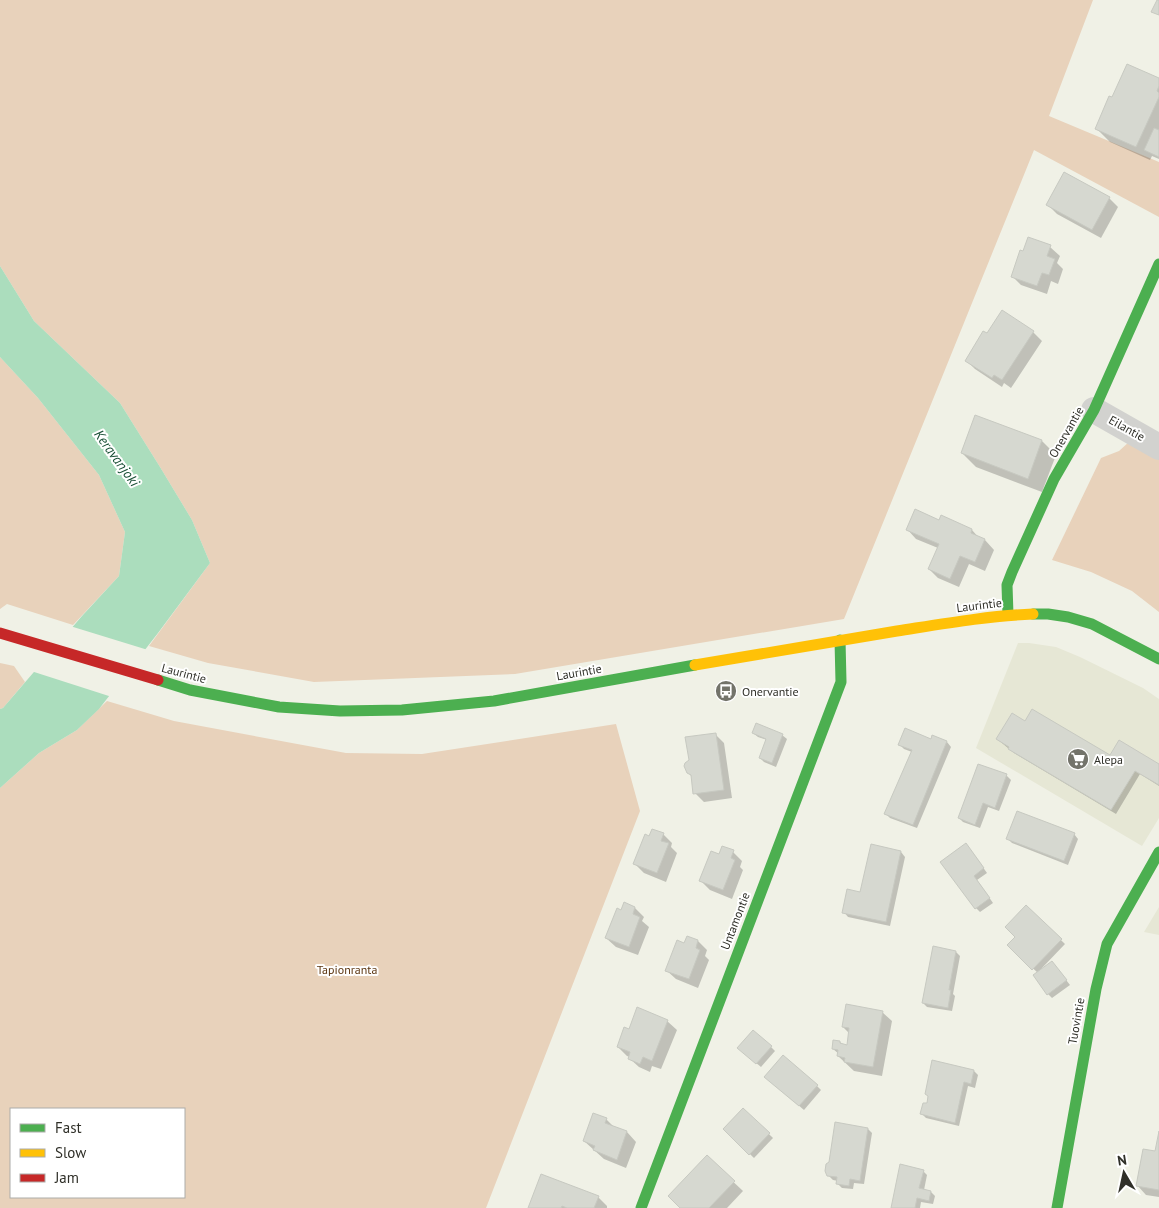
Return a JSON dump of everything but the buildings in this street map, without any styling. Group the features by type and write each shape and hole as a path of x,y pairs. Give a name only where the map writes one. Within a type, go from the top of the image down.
{"street":[{"name":"Onervantie","path":"1008,615 1007,585 1012,572 1054,480 1094,410 1159,264"},
{"name":"Eilantie","path":"1094,410 1159,447"},
{"name":"Laurintie","path":"0,633 190,690 279,707 340,711 402,710 494,701 840,640 1008,615 1048,614 1068,617 1092,624 1159,659"},
{"name":"Untamontie","path":"641,1208 840,682 840,640"},
{"name":"Tuovintie","path":"1057,1208 1096,989 1107,944 1159,852"}],"shaded area":[{"path":"1018,643 1056,647 1143,688 1159,699 1159,818 1142,846 976,748"},
{"path":"1159,907 1159,935 1144,932"}],"green space":[{"path":"0,0 1093,0 1049,116 1159,162 1159,217 1034,150 844,619 515,674 314,682 208,663 149,646 210,563 192,520 120,403 34,321 0,266"},
{"path":"0,357 38,398 99,475 125,532 119,576 73,625 7,604 0,609"},
{"path":"1129,442 1159,459 1159,612 1132,591 1091,572 1052,560 1101,458 1119,451"},
{"path":"0,663 14,666 25,682 3,708 0,709"},
{"name":"Tapionranta","path":"107,701 174,721 346,753 422,754 616,724 640,811 486,1208 0,1208 0,788 39,753 77,730"}],"water":[{"name":"Keravanjoki","path":"0,266 34,321 120,403 192,520 210,563 99,709 77,730 39,753 0,788 0,709 3,708 119,576 125,532 99,475 38,398 0,357"}],"pier":[{"path":"70,626 148,650 112,697 31,671"}],"traffic: fast":[{"path":"1008,615 1007,585 1012,572 1054,479 1094,410 1159,264"},
{"path":"1033,614 1068,617 1092,624 1159,659"},
{"path":"641,1208 841,682 840,640"},
{"path":"158,680 190,690 279,707 340,711 402,710 494,701 695,665"},
{"path":"1057,1208 1096,989 1107,944 1159,852"}],"traffic: slow":[{"path":"695,665 948,623 1033,614"}],"traffic: jam":[{"path":"0,633 158,680"}],"place":[{"name":"Onervantie","path":"726,691"},
{"name":"Alepa","path":"1078,759"}]}
